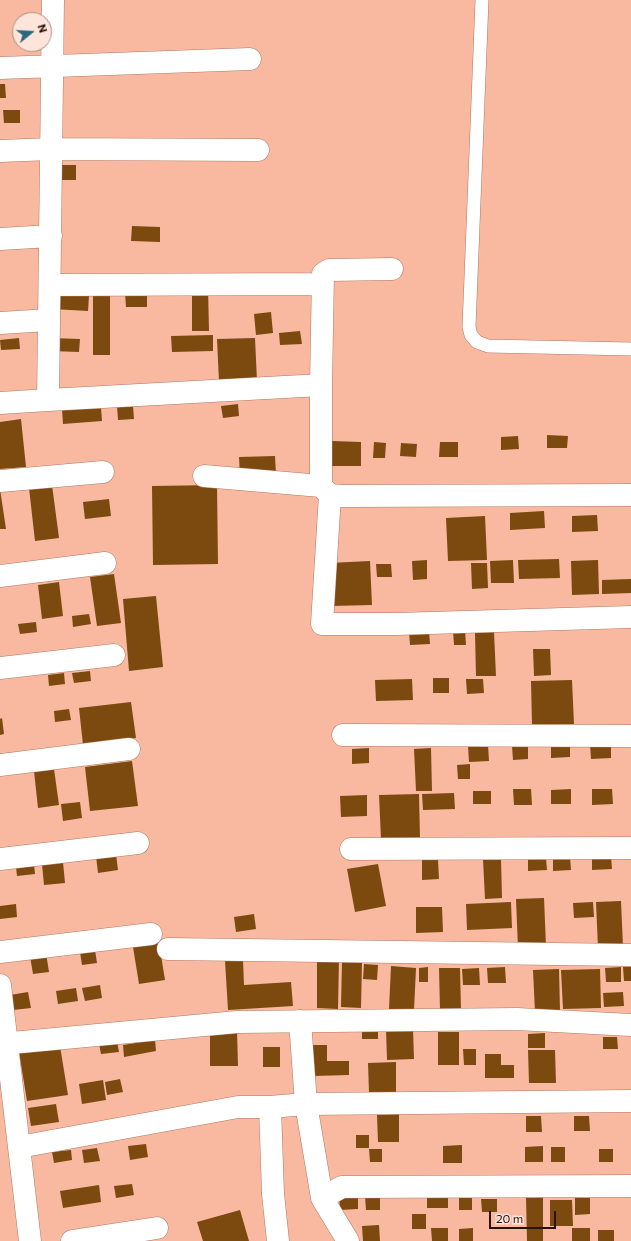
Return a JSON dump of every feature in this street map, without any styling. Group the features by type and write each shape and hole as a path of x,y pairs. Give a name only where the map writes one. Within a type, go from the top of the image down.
{"street":[{"path":"48,400 53,0"},
{"path":"0,68 250,59"},
{"path":"0,151 51,149 258,150"},
{"path":"0,239 51,236"},
{"path":"392,269 329,270 323,274 321,385 326,490 322,624 396,624 631,617"},
{"path":"50,285 322,284"},
{"path":"0,323 49,320"},
{"path":"0,403 321,385"},
{"path":"0,481 103,472"},
{"path":"204,476 326,490 342,496 631,495"},
{"path":"0,576 105,563"},
{"path":"0,668 114,655"},
{"path":"343,734 631,736"},
{"path":"0,765 129,749"},
{"path":"0,860 138,843"},
{"path":"351,848 631,848"},
{"path":"0,952 151,934"},
{"path":"168,949 631,955"},
{"path":"0,985 4,1044 19,1147 30,1241"},
{"path":"4,1044 237,1022 517,1019 631,1024"},
{"path":"300,1021 306,1104 322,1198 348,1241"},
{"path":"19,1147 238,1107 270,1107 306,1104 631,1101"},
{"path":"270,1107 273,1194 278,1241"},
{"path":"322,1198 342,1187 631,1186"},
{"path":"72,1241 157,1228"}],"lane":[{"path":"482,0 469,326 471,335 478,342 488,346 631,349"}],"building":[{"path":"0,84 5,84 6,98 0,98"},
{"path":"3,110 20,110 20,123 4,123"},
{"path":"55,165 76,165 76,180 55,180"},
{"path":"132,226 160,227 160,242 131,241"},
{"path":"208,288 209,331 192,331 192,289"},
{"path":"125,293 147,293 147,307 126,307"},
{"path":"52,294 89,296 88,311 52,309"},
{"path":"93,295 110,295 110,355 93,355"},
{"path":"271,312 273,333 256,335 254,314"},
{"path":"300,331 302,344 280,345 279,333"},
{"path":"213,335 213,351 172,352 171,336"},
{"path":"19,338 20,349 1,350 0,340"},
{"path":"51,338 80,339 79,352 51,351"},
{"path":"255,338 257,381 219,382 217,339"},
{"path":"238,404 239,416 223,418 221,406"},
{"path":"117,406 133,406 134,419 118,420"},
{"path":"101,408 102,421 63,424 62,409"},
{"path":"21,419 26,467 0,469 0,422"},
{"path":"547,435 568,436 567,448 547,448"},
{"path":"518,436 519,449 501,450 501,437"},
{"path":"332,441 361,442 361,466 332,466"},
{"path":"374,442 386,443 385,458 373,458"},
{"path":"440,442 458,442 458,457 439,457"},
{"path":"401,443 417,444 416,457 400,456"},
{"path":"275,456 276,475 240,476 239,457"},
{"path":"52,485 59,538 35,541 29,488"},
{"path":"217,485 218,564 153,565 152,486"},
{"path":"0,489 6,529 0,529"},
{"path":"109,499 111,516 85,519 83,502"},
{"path":"544,511 545,528 510,530 510,513"},
{"path":"597,515 598,531 572,532 572,516"},
{"path":"485,516 487,560 448,561 446,518"},
{"path":"559,559 560,578 519,579 518,560"},
{"path":"427,560 427,579 413,580 412,561"},
{"path":"513,560 514,583 491,583 490,561"},
{"path":"598,560 599,594 572,595 571,561"},
{"path":"370,561 372,605 331,606 329,563"},
{"path":"471,563 487,563 488,588 472,589"},
{"path":"376,564 391,564 392,577 377,577"},
{"path":"114,574 121,623 97,626 90,577"},
{"path":"631,579 631,593 602,594 602,580"},
{"path":"59,582 63,616 42,619 38,585"},
{"path":"156,596 163,667 129,671 123,599"},
{"path":"89,614 91,624 73,627 72,616"},
{"path":"36,622 37,632 20,634 18,624"},
{"path":"453,630 465,630 466,645 454,645"},
{"path":"409,631 429,631 430,644 410,645"},
{"path":"494,632 496,676 476,676 475,633"},
{"path":"533,649 550,649 551,675 534,676"},
{"path":"90,671 91,681 74,683 72,673"},
{"path":"64,673 65,684 49,686 48,675"},
{"path":"433,678 449,678 449,693 433,693"},
{"path":"412,679 413,700 376,701 375,680"},
{"path":"466,679 483,679 484,693 467,694"},
{"path":"572,680 574,724 532,725 531,681"},
{"path":"131,702 136,738 83,745 79,708"},
{"path":"69,709 71,720 55,722 54,711"},
{"path":"2,718 4,734 0,735 0,719"},
{"path":"551,743 570,743 570,757 551,758"},
{"path":"611,743 611,758 591,759 590,744"},
{"path":"488,745 489,761 469,762 468,746"},
{"path":"528,745 528,759 513,760 512,746"},
{"path":"369,748 369,763 352,764 352,749"},
{"path":"431,748 432,791 416,791 414,749"},
{"path":"132,761 138,806 90,811 85,767"},
{"path":"470,764 470,779 458,779 457,765"},
{"path":"54,769 59,805 38,808 34,771"},
{"path":"513,789 531,789 532,805 514,805"},
{"path":"571,789 571,804 551,804 551,790"},
{"path":"592,789 612,789 613,804 592,805"},
{"path":"473,791 491,791 491,804 473,804"},
{"path":"454,793 455,809 423,810 422,794"},
{"path":"419,794 420,838 381,839 379,795"},
{"path":"367,795 367,816 341,817 340,796"},
{"path":"80,802 82,818 63,821 61,804"},
{"path":"116,854 118,870 98,873 96,856"},
{"path":"611,856 612,869 592,870 592,857"},
{"path":"570,857 571,870 553,871 553,858"},
{"path":"546,858 547,870 528,871 528,859"},
{"path":"483,859 501,859 502,898 485,899"},
{"path":"422,860 438,860 439,879 422,880"},
{"path":"63,862 65,883 44,885 42,864"},
{"path":"34,864 35,874 17,876 16,867"},
{"path":"378,864 386,906 355,912 347,869"},
{"path":"544,898 546,946 518,948 516,899"},
{"path":"621,901 623,947 598,948 596,902"},
{"path":"511,902 512,928 467,930 466,904"},
{"path":"593,902 594,917 574,918 573,903"},
{"path":"16,904 17,917 0,919 0,906"},
{"path":"416,907 442,907 443,932 416,933"},
{"path":"254,914 256,929 236,932 234,917"},
{"path":"159,943 165,980 139,984 133,947"},
{"path":"95,950 97,963 82,965 80,952"},
{"path":"46,953 49,972 33,974 30,956"},
{"path":"317,958 339,958 338,1009 317,1008"},
{"path":"243,960 244,985 291,982 293,1006 228,1010 225,961"},
{"path":"342,961 362,961 361,1008 341,1007"},
{"path":"364,964 378,965 377,980 363,979"},
{"path":"391,966 416,968 414,1010 389,1009"},
{"path":"428,967 428,982 419,982 419,968"},
{"path":"505,967 506,983 488,983 487,968"},
{"path":"621,967 621,982 606,982 605,968"},
{"path":"623,967 631,967 631,981 624,981"},
{"path":"439,968 460,968 461,1010 440,1010"},
{"path":"479,968 480,985 463,985 462,969"},
{"path":"559,969 560,1011 535,1012 533,970"},
{"path":"600,969 601,1008 563,1009 561,970"},
{"path":"100,985 102,998 85,1001 82,988"},
{"path":"76,988 78,1001 58,1004 56,991"},
{"path":"28,992 31,1008 13,1010 10,995"},
{"path":"623,992 624,1006 604,1007 603,993"},
{"path":"362,1025 378,1025 378,1039 362,1039"},
{"path":"386,1029 413,1029 414,1059 387,1060"},
{"path":"210,1031 237,1031 238,1066 210,1066"},
{"path":"438,1032 459,1032 459,1065 438,1065"},
{"path":"545,1033 545,1048 528,1048 528,1034"},
{"path":"603,1037 617,1037 618,1049 603,1049"},
{"path":"155,1040 156,1051 124,1057 123,1045"},
{"path":"117,1041 119,1052 101,1054 99,1044"},
{"path":"313,1045 327,1045 327,1061 349,1061 349,1075 313,1076"},
{"path":"60,1046 68,1095 27,1101 19,1052"},
{"path":"263,1047 280,1047 280,1067 263,1067"},
{"path":"463,1049 476,1049 476,1065 464,1065"},
{"path":"528,1050 555,1050 556,1083 529,1083"},
{"path":"485,1054 501,1054 501,1065 514,1065 514,1078 485,1078"},
{"path":"396,1062 396,1093 369,1093 368,1063"},
{"path":"120,1079 123,1092 107,1095 105,1082"},
{"path":"103,1080 106,1100 82,1104 79,1084"},
{"path":"56,1104 59,1122 31,1126 28,1108"},
{"path":"399,1114 399,1142 378,1142 377,1115"},
{"path":"526,1116 541,1116 542,1132 526,1132"},
{"path":"574,1116 589,1116 590,1131 574,1131"},
{"path":"356,1135 369,1135 369,1148 356,1148"},
{"path":"146,1144 148,1157 130,1160 128,1146"},
{"path":"462,1145 462,1163 443,1163 443,1146"},
{"path":"543,1146 543,1162 525,1162 525,1147"},
{"path":"551,1147 565,1147 565,1162 551,1162"},
{"path":"97,1148 100,1161 84,1163 82,1150"},
{"path":"369,1149 382,1149 382,1162 370,1162"},
{"path":"599,1149 613,1149 613,1162 599,1162"},
{"path":"71,1150 72,1160 54,1163 52,1152"},
{"path":"132,1184 134,1195 116,1198 114,1186"},
{"path":"99,1185 101,1202 63,1208 60,1191"},
{"path":"339,1194 358,1194 358,1209 340,1210"},
{"path":"365,1196 380,1196 380,1210 366,1210"},
{"path":"427,1197 448,1197 448,1208 427,1208"},
{"path":"526,1197 543,1197 543,1241 527,1241"},
{"path":"459,1198 472,1198 472,1210 459,1210"},
{"path":"575,1198 590,1198 590,1214 575,1215"},
{"path":"481,1199 497,1199 497,1212 482,1212"},
{"path":"550,1200 572,1200 573,1226 550,1226"},
{"path":"240,1210 249,1241 203,1241 197,1222"},
{"path":"412,1214 426,1214 426,1229 412,1229"},
{"path":"379,1225 380,1241 363,1241 362,1226"},
{"path":"431,1228 448,1228 448,1241 432,1241"},
{"path":"473,1228 473,1241 459,1241 459,1229"},
{"path":"572,1228 590,1228 590,1241 572,1241"},
{"path":"598,1230 614,1230 614,1241 598,1241"}]}
